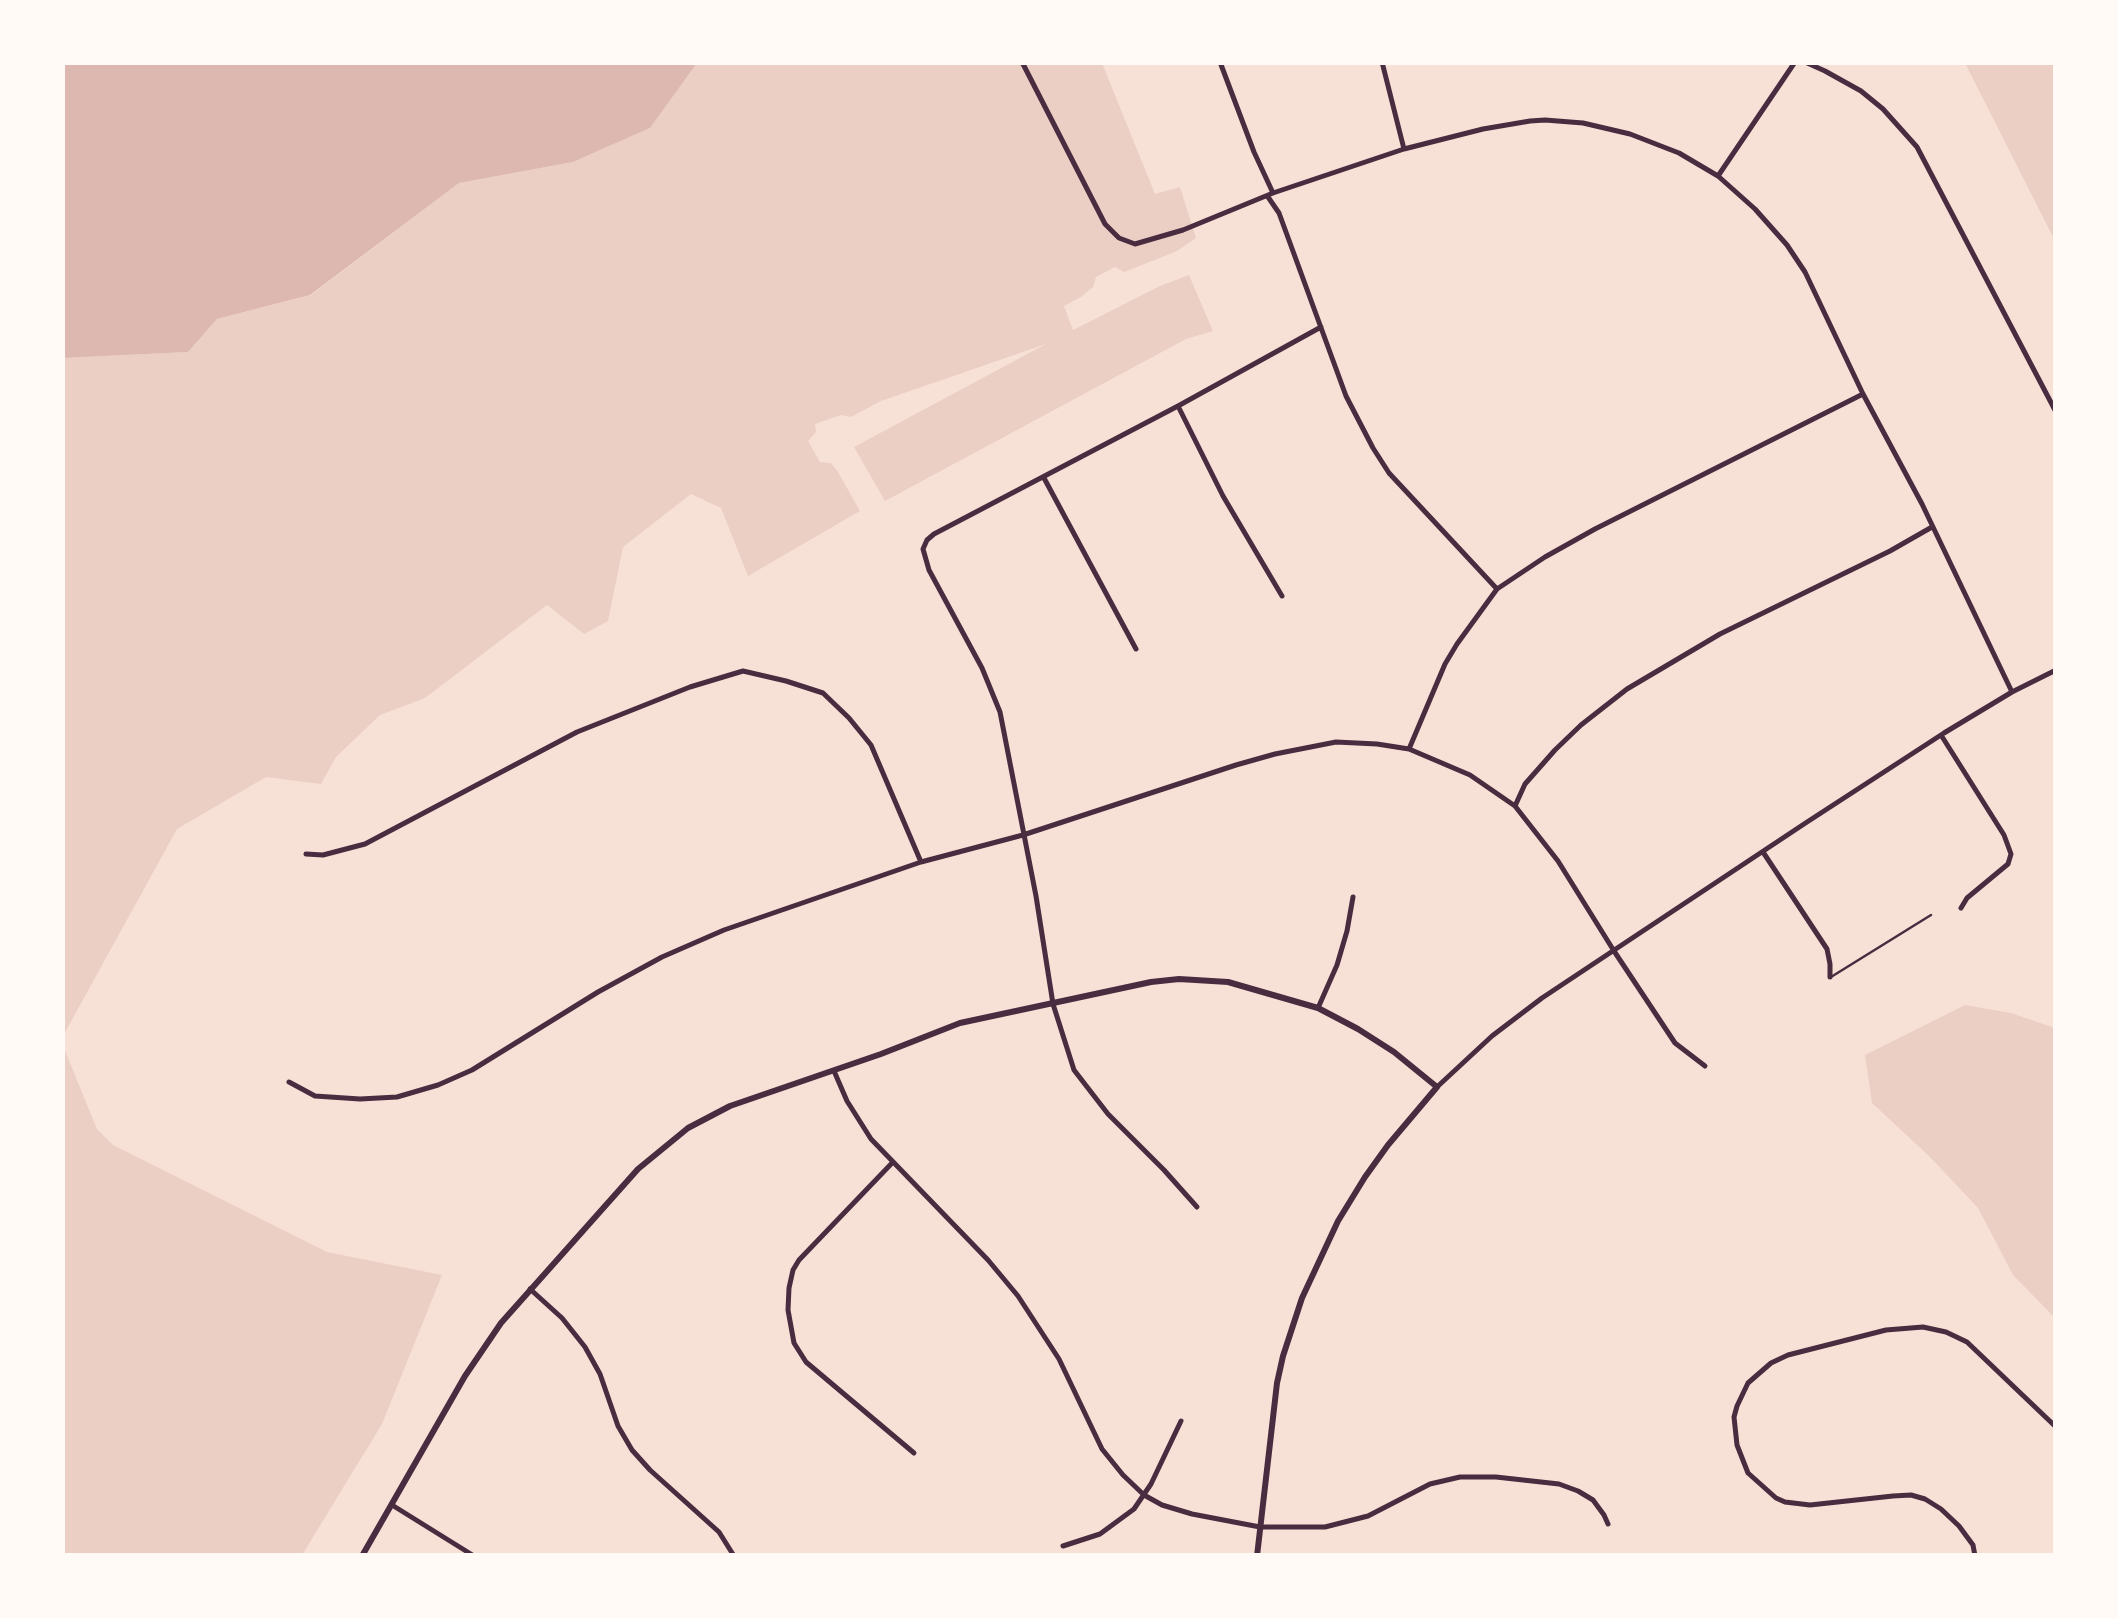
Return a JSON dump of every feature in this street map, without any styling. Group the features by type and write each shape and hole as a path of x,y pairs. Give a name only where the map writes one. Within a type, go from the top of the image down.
{"main road":[{"path":"362,1556 465,1376 501,1324 638,1169 688,1128 730,1106 960,1024 1151,982 1180,980 1228,982 1318,1008 1358,1028 1437,1087 1388,1144 1365,1178 1338,1221 1306,1288 1277,1383 1257,1556"}],"street":[{"path":"1022,62 1106,224 1124,242 1136,244 1404,149 1507,124 1545,120 1582,123 1648,140 1718,176 1755,209 1795,256 2012,692"},
{"path":"1220,62 1353,411 1389,473 1497,590"},
{"path":"1382,62 1404,149"},
{"path":"1718,176 1795,62"},
{"path":"1805,62 1861,91 1891,116 1917,147 2056,412"},
{"path":"1197,1207 1108,1114 1074,1070 1053,1004 1000,712 982,668 929,570 923,548 934,534 1321,327"},
{"path":"1409,750 1456,644 1497,590 1596,529 1864,394"},
{"path":"1178,406 1223,496 1282,596"},
{"path":"1044,478 1136,648"},
{"path":"1514,806 1525,784 1542,764 1614,698 1720,634 1932,527"},
{"path":"1437,1087 1492,1036 1542,998 1941,735 2056,670"},
{"path":"306,854 323,855 366,844 577,732 690,687 743,671 824,693 849,718 870,745 921,862"},
{"path":"1941,735 2004,836 2011,854 2008,864 1967,898 1961,908"},
{"path":"288,1082 315,1096 360,1100 397,1097 438,1085 472,1070 662,957 724,930 921,862 1023,835 1275,754 1336,742 1409,750 1470,775 1514,806 1558,861 1675,1043 1705,1066"},
{"path":"1763,852 1826,949 1830,978"},
{"path":"1318,1008 1337,965 1353,897"},
{"path":"834,1071 847,1102 870,1138 1018,1296 1059,1359 1102,1449 1144,1494 1192,1514 1260,1527 1325,1527 1368,1516 1430,1484 1471,1477 1560,1484 1593,1500 1608,1524"},
{"path":"893,1162 799,1260 788,1288 789,1321 794,1342 806,1362 914,1453"},
{"path":"530,1289 585,1346 632,1450 719,1532 734,1556"},
{"path":"1975,1556 1973,1545 1959,1526 1925,1498 1893,1496 1810,1506 1776,1498 1748,1473 1737,1445 1734,1418 1748,1383 1788,1355 1886,1330 1923,1328 1946,1332 1967,1342 2056,1427"},
{"path":"1063,1546 1110,1528 1134,1508 1182,1421"},
{"path":"392,1505 474,1556"}],"lane":[{"path":"1830,978 1931,915"}],"shaded area":[{"path":"62,63 697,63 650,128 573,162 459,183 310,295 217,319 188,352 63,358"},
{"path":"697,63 1102,63 1155,194 1180,187 1196,238 1177,251 1142,265 1124,272 1115,267 1096,277 1093,287 1064,306 1073,330 1189,275 1213,331 1186,339 885,501 854,447 1046,344 881,401 851,417 841,415 815,424 816,432 808,441 820,462 831,463 838,472 860,511 748,576 721,508 691,494 623,547 608,621 584,634 547,605 425,698 380,715 336,757 321,784 266,777 177,829 63,1036 63,358 188,352 217,319 311,295 459,183 573,162 650,128"},
{"path":"1965,63 2055,63 2055,241 2009,150"},
{"path":"1965,1005 2011,1013 2055,1028 2055,1318 2013,1275 1978,1208 1872,1103 1865,1055"},
{"path":"63,1046 97,1129 113,1145 327,1252 442,1275 382,1424 302,1555 63,1555"}]}
